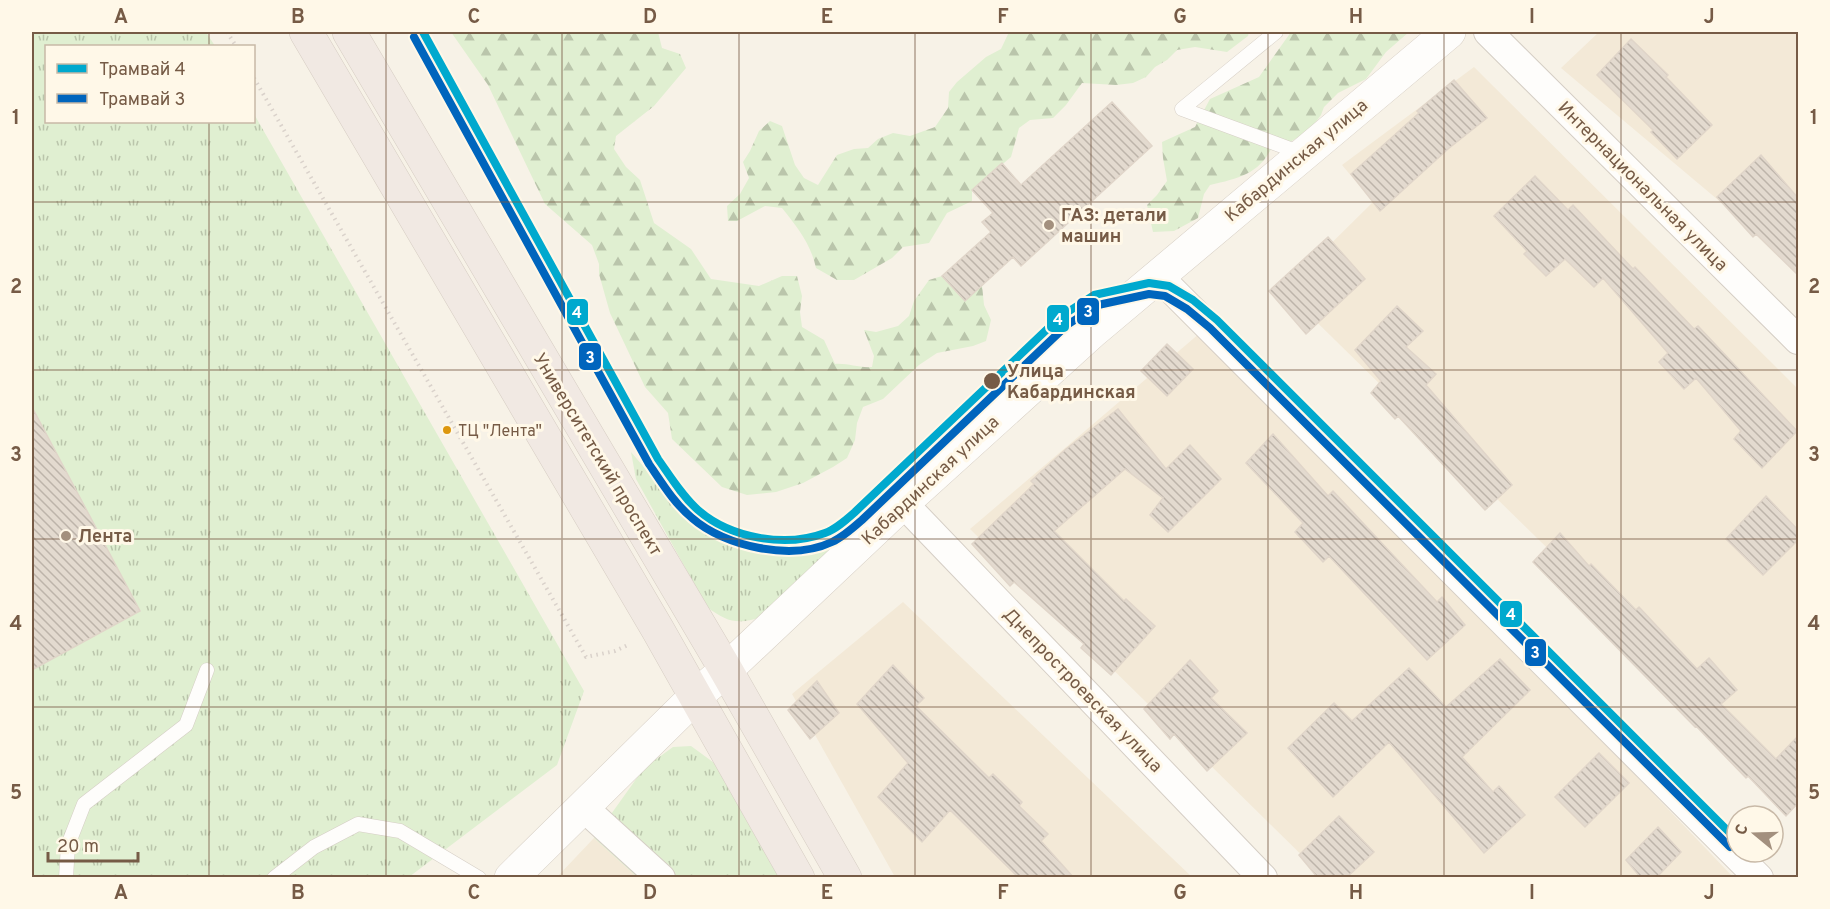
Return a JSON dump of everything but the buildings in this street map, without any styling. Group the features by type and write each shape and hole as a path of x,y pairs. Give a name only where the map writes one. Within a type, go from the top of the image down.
{"highway":[{"name":"Университетский проспект","path":"306,32 658,630 798,878"},
{"name":"Университетский проспект","path":"349,32 726,670 845,878"}],"street":[{"name":"Кабардинская улица","path":"511,878 696,696 903,502 1157,275 1449,32"},
{"name":"Интернациональная улица","path":"1488,32 1798,340"},
{"path":"1157,275 1759,878"},
{"name":"Днепростроевская улица","path":"903,502 1263,878"},
{"path":"583,807 661,878"}],"lane":[{"path":"1276,32 1182,109 1303,153"},
{"path":"66,878 68,845 84,804 186,725 207,670"},
{"path":"274,878 314,847 358,824 400,831 479,878"}],"path":[{"path":"227,32 235,45"},
{"path":"255,80 586,657 615,651 658,630"}],"shaded area":[{"path":"1599,32 1798,32 1798,267 1561,68"},
{"path":"1474,67 1798,389 1798,794 1284,290 1373,202 1342,165"},
{"path":"1207,327 1733,877 1324,877 970,529"},
{"path":"903,602 1192,877 895,877 792,694"},
{"path":"594,838 637,877 557,877"}],"green space":[{"path":"32,32 206,32 214,45 45,45 45,123 255,123 255,116 584,691 557,765 409,877 32,877"},
{"path":"451,32 658,32 662,48 680,54 686,68 654,106 616,136 614,149 626,167 640,180 654,223 691,249 711,279 759,286 782,276 797,276 802,296 800,312 802,327 824,340 835,364 872,367 874,356 864,330 876,332 898,326 909,316 914,301 929,280 942,276 965,301 982,285 984,305 991,320 986,341 937,353 919,365 883,399 863,407 857,423 855,440 847,458 833,467 803,483 776,492 747,495 722,487 672,439 668,413 645,387 610,313 599,274 599,264 592,245 545,204 488,85"},
{"path":"1009,32 1249,32 1248,36 1227,52 1195,47 1177,50 1146,77 1133,83 1116,85 1082,83 1053,118 1030,120 1019,128 1011,157 972,190 972,201 947,213 929,243 903,247 892,258 854,280 837,280 816,268 807,243 782,208 765,206 737,221 728,221 727,206 740,194 749,178 743,162 759,131 770,121 782,126 795,165 804,178 818,185 837,155 854,149 868,148 878,139 893,133 910,136 935,127 948,108 949,92 986,57 1001,49"},
{"path":"1291,32 1409,32 1386,52 1366,79 1338,93 1324,107 1309,131 1290,142 1273,145 1262,162 1248,173 1210,185 1204,194 1198,218 1174,231 1153,232 1147,205 1167,181 1162,142 1195,127 1210,99 1259,77"},
{"path":"631,452 691,522 710,534 741,546 765,551 817,548 852,538 764,616 748,621 728,619 707,607 636,479"},
{"path":"691,746 717,765 780,877 637,877 594,838 644,768 673,747"}],"tram line":[{"name":"4","path":"423,32 658,459 687,499 711,520 742,534 776,540 793,540 829,531 855,512 1060,317 1094,295 1149,283 1169,286 1193,300 1217,320 1725,828"},
{"name":"3","path":"414,37 649,464 680,506 706,528 740,543 779,550 816,548 836,540 862,520 1067,325 1098,305 1149,294 1165,296 1187,309 1210,328 1725,842"}],"place":[{"name":"ГАЗ: детали машин","path":"1049,225"},
{"name":"Улица Кабардинская","path":"992,381"},
{"name":"ТЦ \"Лента\"","path":"447,430"},
{"name":"Лента","path":"66,536"}]}
